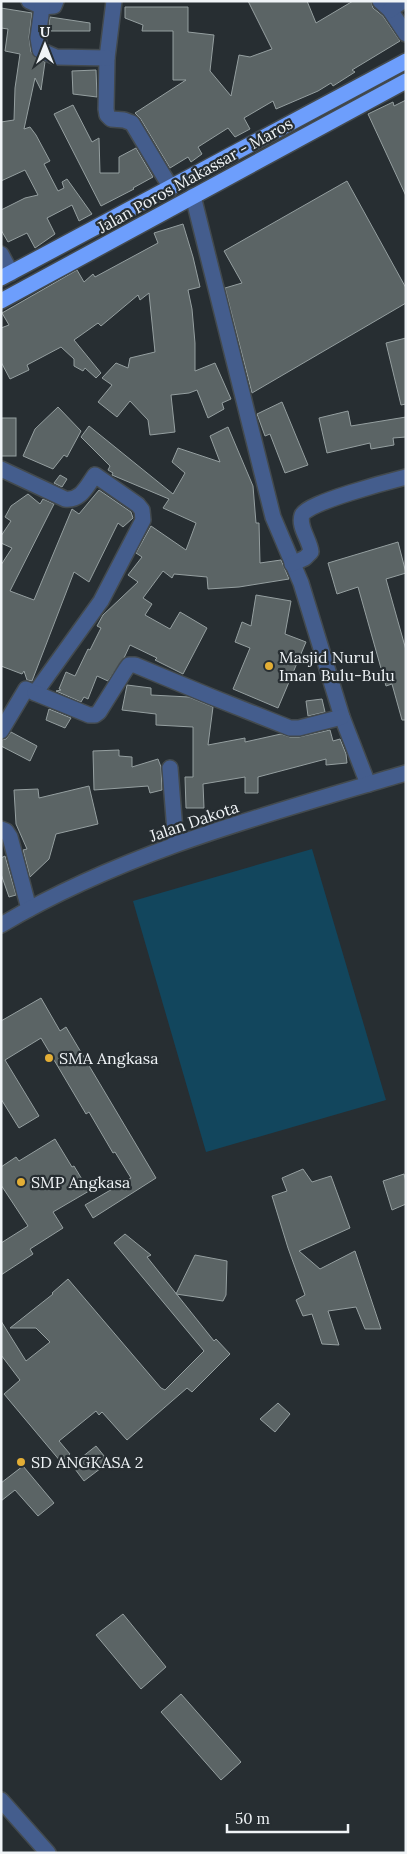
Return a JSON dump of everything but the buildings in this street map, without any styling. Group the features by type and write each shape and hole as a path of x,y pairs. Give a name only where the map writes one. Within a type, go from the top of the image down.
{"highway":[{"name":"Jalan Poros Makassar - Maros","path":"6,276 406,61"},
{"name":"Jalan Poros Makassar - Maros","path":"1,301 406,82"}],"street":[{"path":"114,1 107,58 107,115 110,119 124,120 132,123 171,188"},
{"path":"403,1 385,6 406,34"},
{"path":"42,3 38,38 40,50 56,57 107,58"},
{"path":"193,196 273,517 301,583 342,717 368,784"},
{"path":"1,254 6,276"},
{"path":"1,468 65,499 71,500 81,494 95,475 138,505 143,514 143,520 105,594 35,693"},
{"path":"292,564 305,558 310,552 302,523 302,515 306,510 320,503 406,477"},
{"path":"1,731 26,689 89,715 95,715 99,712 129,665 135,664 290,728 312,726 342,717"},
{"path":"170,768 176,844"},
{"name":"Jalan Dakota","path":"1,925 80,883 176,844 406,773"},
{"path":"1,829 10,836 29,909"},
{"path":"1,1800 48,1853"}],"shaded area":[{"path":"312,849 386,1100 206,1152 133,901"}],"place":[{"name":"Masjid Nurul Iman Bulu-Bulu","path":"269,666"},
{"name":"SMA Angkasa","path":"49,1058"},
{"name":"SMP Angkasa","path":"21,1182"},
{"name":"SD ANGKASA 2","path":"21,1462"}]}
